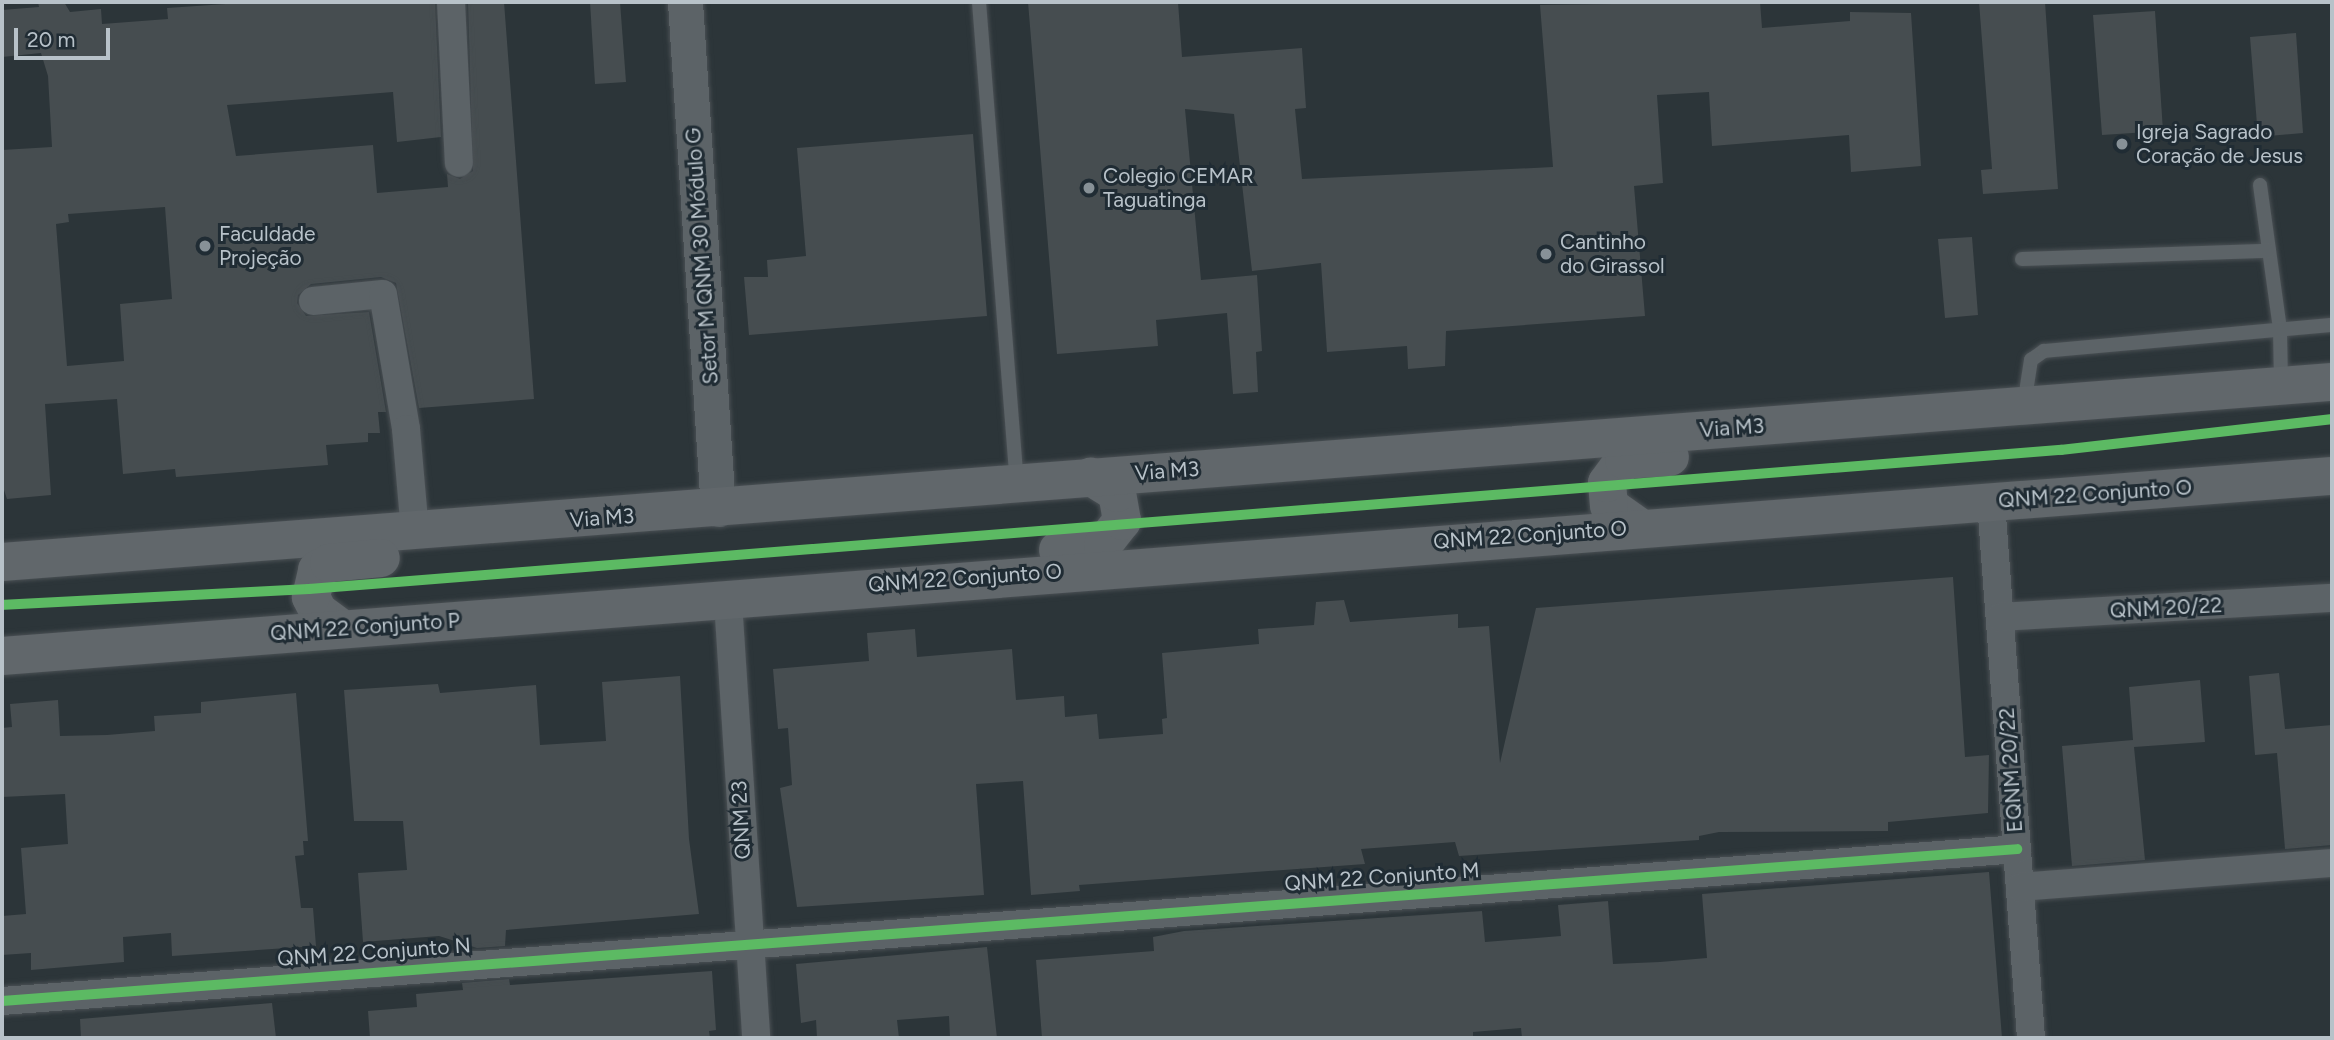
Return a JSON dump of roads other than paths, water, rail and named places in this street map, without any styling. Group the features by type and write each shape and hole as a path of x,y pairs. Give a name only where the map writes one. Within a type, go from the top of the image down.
{"main road":[{"name":"Via M3","path":"2,562 718,509 1091,477 2332,382"},
{"path":"1638,526 1622,519 1605,495 1610,475 1625,460 1782,447 1877,417"},
{"name":"QNM 22 Conjunto O","path":"728,601 808,590 2332,476"},
{"path":"808,590 933,563 1103,545 1118,531 1123,511 1117,493 1091,477"},
{"path":"341,628 318,611 309,589 317,570 329,563 498,546 617,516"},
{"name":"QNM 22 Conjunto P","path":"2,656 341,628 728,601"}],"street":[{"path":"451,2 459,163"},
{"name":"Setor M QNM 30 Módulo G","path":"685,2 718,509"},
{"path":"313,302 383,294 406,429 415,531"},
{"name":"EQNM 20/22","path":"1991,502 2031,1038"},
{"name":"QNM 20/22","path":"2000,617 2332,598"},
{"name":"QNM 23","path":"728,601 756,1038"},
{"name":"QNM 22 Conjunto M","path":"749,943 2017,849"},
{"path":"2020,887 2332,863"},
{"name":"QNM 22 Conjunto N","path":"2,1001 749,943"}],"lane":[{"path":"979,2 1017,483"},
{"path":"2260,185 2280,330 2281,385"},
{"path":"2022,259 2269,251"},
{"path":"2024,405 2031,360 2044,351 2332,325"}],"place":[{"name":"Igreja Sagrado Coração de Jesus","path":"2122,144"},
{"name":"Colegio CEMAR Taguatinga","path":"1089,188"},
{"name":"Faculdade Projeção","path":"205,246"},
{"name":"Cantinho do Girassol","path":"1546,254"}]}
